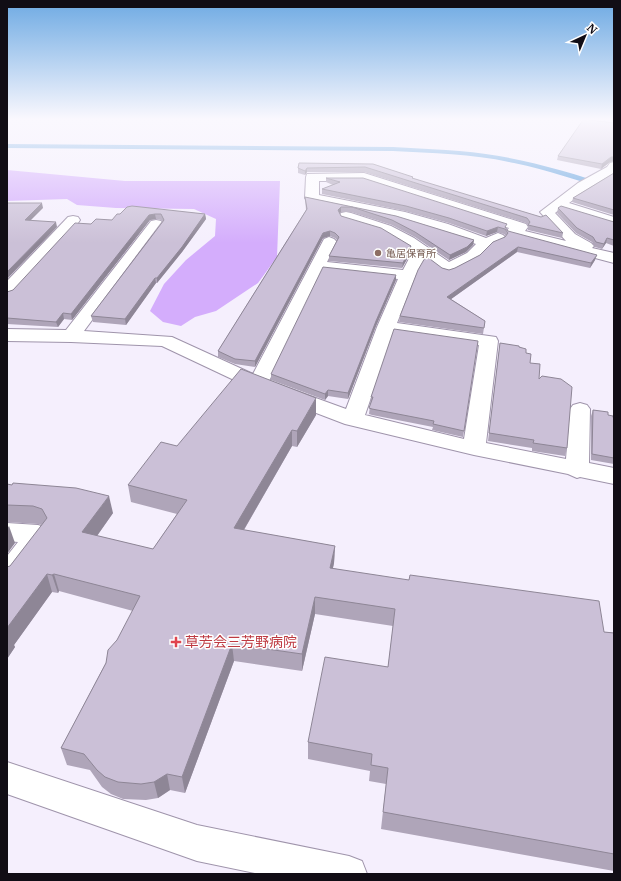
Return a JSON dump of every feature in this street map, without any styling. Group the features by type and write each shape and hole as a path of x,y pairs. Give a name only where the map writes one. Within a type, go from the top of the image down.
{"street":[{"path":"610,170 583,186 547,212 570,237 598,253 614,268"},
{"path":"382,183 356,197 345,216 386,229 409,241 448,269 473,256 486,243 513,232 521,227 476,214 364,177 312,177 312,198 356,197 396,213 448,228 486,243"},
{"path":"396,213 426,198"},
{"path":"559,204 614,222"},
{"path":"448,228 476,214"},
{"path":"7,291 73,220"},
{"path":"71,336 156,224"},
{"path":"513,232 614,258"},
{"path":"258,384 329,242"},
{"path":"353,419 386,327 408,275 422,250"},
{"path":"317,266 408,275"},
{"path":"386,327 489,341 474,448"},
{"path":"7,335 165,340 258,384 353,419 474,448 614,476"},
{"path":"578,470 580,409"},
{"path":"7,532 38,534 7,575"},
{"path":"7,778 197,843 349,874"}],"shaded area":[{"path":"7,170 125,181 280,181 277,257 258,283 216,311 195,317 181,326 163,322 150,311 164,284 186,260 215,236 216,219 194,209 116,208 77,205 67,199 7,201"}],"building":[{"path":"586,161 606,161 602,164"},
{"path":"299,163 373,164 413,177 412,178 541,217 546,215 563,233 528,225 530,222 527,218 365,167 307,168 305,171 298,168"},
{"path":"614,173 614,210 573,198"},
{"path":"326,178 363,178 507,224 505,227 508,231 597,255 591,263 518,247 447,297 485,321 484,328 400,316 418,270 426,256 442,268 449,270 480,255 493,242 505,237 508,233 505,229 498,227 487,231 449,218 406,206 322,189 340,182"},
{"path":"305,197 396,216 474,240 467,247 450,255 415,232 392,220 352,207 341,207 338,210 341,216 381,228 411,246 403,263 329,256 339,237 330,231 323,233 255,361 235,359 218,351 307,209"},
{"path":"7,203 42,203 25,220 56,222 7,272"},
{"path":"132,206 205,214 182,247 157,278 155,278 125,319 91,316 164,220 161,214 149,215 71,314 63,313 56,322 7,318 7,292 13,290 75,223 91,224 96,219 112,220 117,214 120,214 127,207"},
{"path":"561,206 614,222 614,240 607,238 604,244 596,242 593,237 577,228 558,208"},
{"path":"323,267 396,275 348,393 328,390 325,394 271,374"},
{"path":"394,329 478,341 464,431 433,424 434,421 369,408 373,397 371,397"},
{"path":"500,343 519,346 526,349 526,353 531,354 530,363 540,364 539,379 542,376 561,379 572,387 567,448 533,443 534,440 489,433"},
{"path":"241,369 316,398 297,431 292,430 234,528 335,546 330,568 409,580 410,575 599,601 604,632 614,633 614,854 383,812 388,768 371,765 372,754 308,742 325,657 388,667 395,609 315,597 302,654 232,644 182,777 167,774 154,782 141,784 118,782 105,777 84,754 61,748 106,663 108,650 117,640 140,596 54,574 47,574 7,628 7,567 10,566 47,518 42,509 33,506 7,505 7,484 12,485 13,483 76,488 109,496 82,532 153,549 187,500 128,485 161,442 177,446"},
{"path":"593,410 608,412 608,415 613,416 614,458 592,454"}],"waterway":[{"path":"514,161 543,167 614,189"}],"place":[{"name":"亀居保育所","path":"378,253"},
{"name":"草芳会三芳野病院","path":"176,642"}]}
